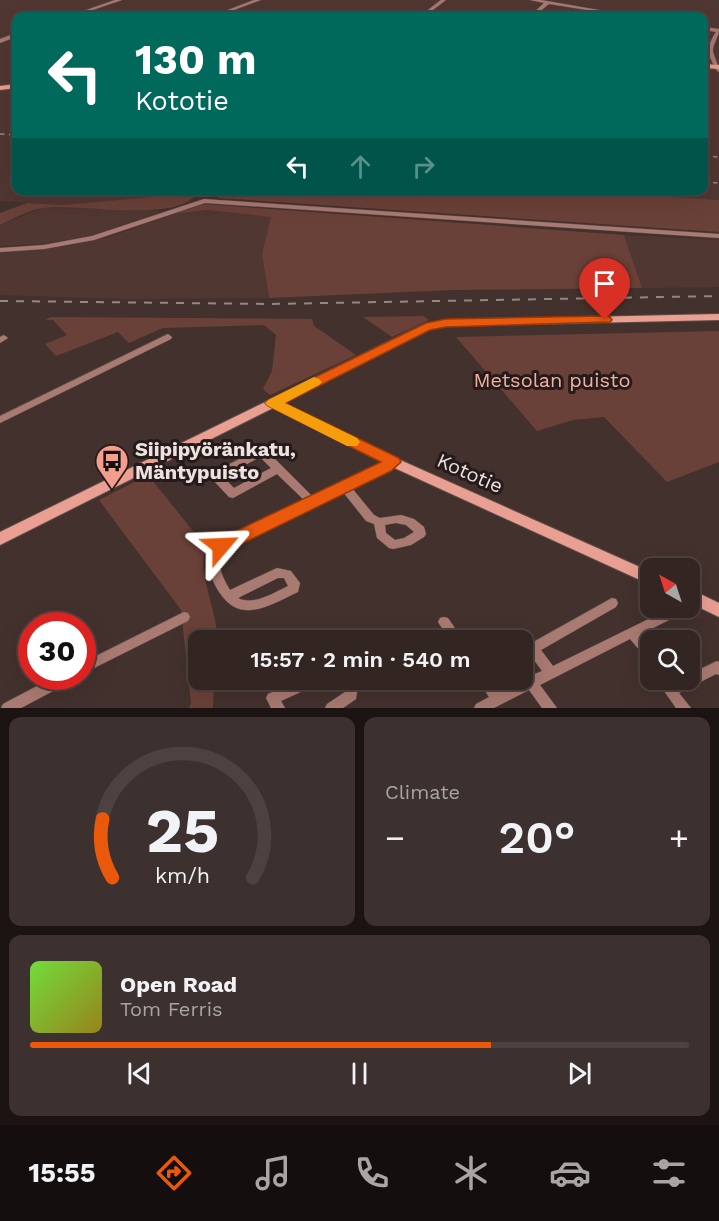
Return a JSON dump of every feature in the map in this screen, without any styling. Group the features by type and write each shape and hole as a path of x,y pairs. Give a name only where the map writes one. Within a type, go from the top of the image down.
{"street":[{"path":"84,12 120,0"},
{"path":"226,12 259,0"},
{"path":"428,12 444,0"},
{"path":"532,0 605,12"},
{"path":"537,12 548,3"},
{"path":"718,68 710,52 712,42 719,31"},
{"path":"0,249 44,247 94,238 204,201 719,236"},
{"path":"0,539 426,327 446,323 719,317"},
{"path":"0,420 168,337"},
{"name":"Kototie","path":"273,403 393,462 640,574"},
{"path":"278,469 233,494 216,476 261,452 313,503"},
{"path":"228,597 277,573 287,574 294,583 294,589 253,606 243,607 232,602 228,597 213,566 216,550 393,462"},
{"path":"345,487 370,518 380,522"},
{"path":"551,672 532,649 612,603"},
{"path":"700,603 719,610"},
{"path":"96,662 184,617"},
{"path":"533,681 661,618"},
{"path":"444,622 450,630"},
{"path":"632,632 640,642"},
{"path":"700,673 717,667 719,669"},
{"path":"533,686 550,708"},
{"path":"8,708 42,690"},
{"path":"278,708 273,698 291,690"},
{"path":"332,708 351,695 352,690"},
{"path":"491,690 498,699"},
{"path":"481,708 515,690"},
{"path":"671,690 684,708"}],"shaded area":[{"path":"0,0 719,0 719,200 635,195 708,195 708,12 12,12 12,195 176,195 63,205 0,201"},
{"path":"42,208 163,211 90,236 43,244 0,246 0,225"},
{"path":"207,210 272,217 262,254 269,298 125,299 0,295 0,252 67,246 112,236 174,214"},
{"path":"624,235 719,240 719,287 642,288"}],"green space":[{"path":"195,195 186,202 170,208 149,210 44,208 27,212 0,225 0,213 27,203 63,205"},
{"path":"219,195 643,195 719,200 719,232 218,198"},
{"path":"204,204 624,235 642,288 452,290 269,298 262,254 271,217 207,210 174,214"},
{"path":"423,316 429,320 392,337 363,317"},
{"path":"50,317 312,319 314,326 356,355 270,395 263,389 272,371 276,335 264,325 163,328 129,343 118,332 56,356 45,344 67,335 53,320 46,320"},
{"name":"Metsolan puisto","path":"719,331 719,462 667,482 604,417 573,420 537,431 456,337"},
{"path":"148,475 206,547 205,580 216,630 188,630 188,675 181,610 99,500"},
{"path":"190,690 214,690 213,708 189,708 191,703"}],"railway":[{"path":"0,134 12,135"},
{"path":"708,156 719,157"},
{"path":"708,182 719,183"},
{"path":"0,301 269,304 719,296"}],"slow traffic":[{"path":"314,382 273,403 352,442"}],"place":[{"name":"Siipipyöränkatu, Mäntypuisto","path":"112,490"}],"route":[{"path":"221,546 393,462 273,403 426,327 446,323 605,320"}]}
